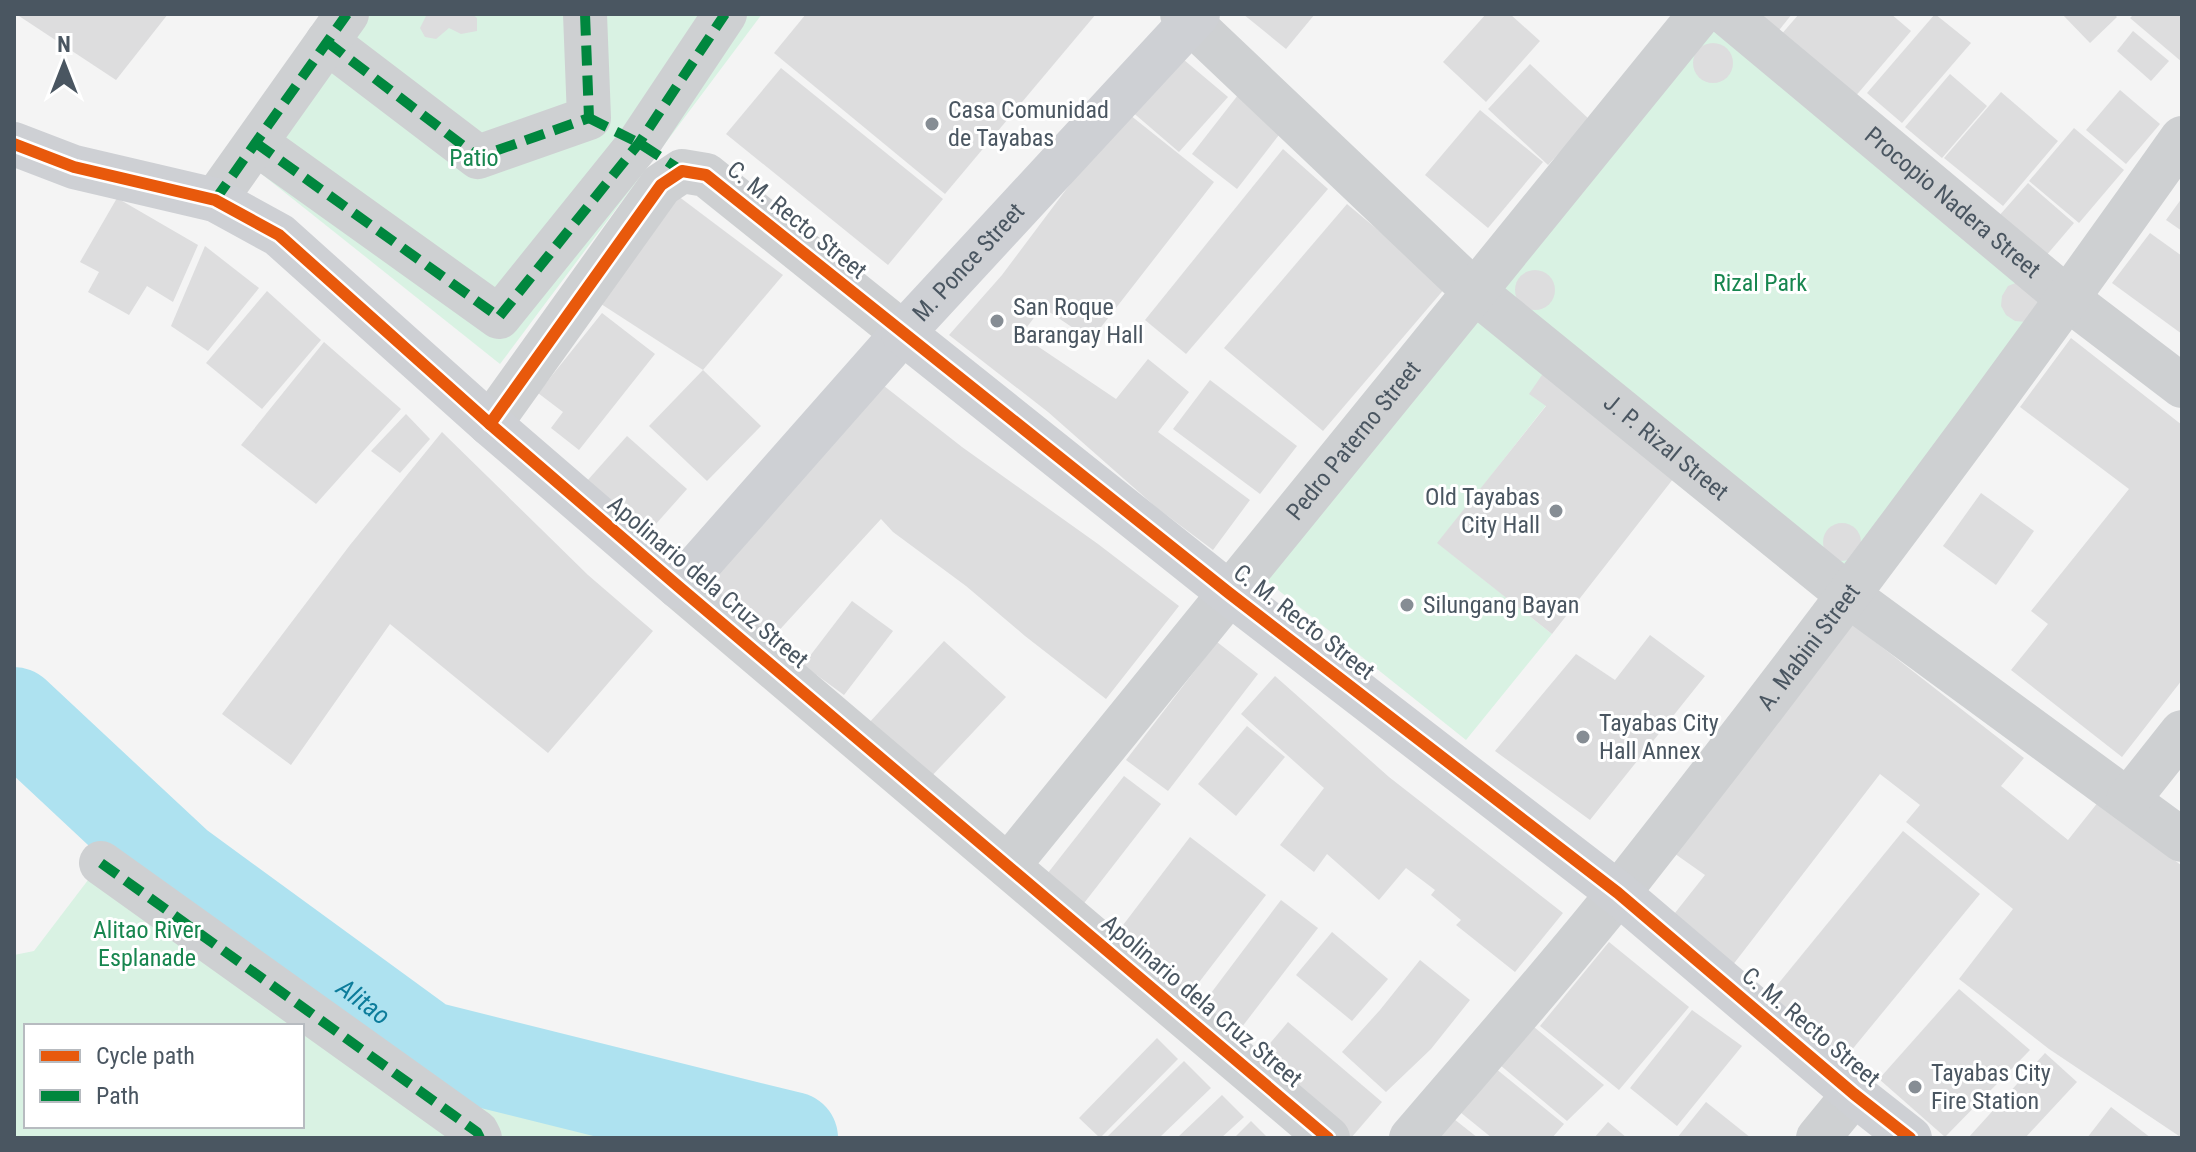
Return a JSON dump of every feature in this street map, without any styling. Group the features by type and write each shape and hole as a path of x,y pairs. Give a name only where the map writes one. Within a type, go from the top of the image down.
{"street":[{"path":"215,200 337,28 478,157 589,118 585,14"},
{"path":"256,143 499,317 639,143 725,14"},
{"name":"Pedro Paterno Street","path":"1008,866 1700,14"},
{"name":"Procopio Nadera Street","path":"1727,14 2068,299 2182,386"},
{"name":"J. P. Rizal Street","path":"1191,17 1475,292 1848,595 2182,840"},
{"name":"M. Ponce Street","path":"679,587 903,333 1191,17"},
{"name":"C. M. Recto Street","path":"589,118 639,143 672,178 706,175 1229,593 1618,893 1910,1138"},
{"name":"A. Mabini Street","path":"1411,1138 1618,893 1848,595 2068,299 2182,138"},
{"name":"Apolinario dela Cruz Street","path":"14,144 74,167 215,200 279,235 490,424 679,587 1328,1138"},
{"path":"490,424 672,178"},
{"path":"2128,800 2182,732"},
{"path":"101,863 477,1132 480,1138"},
{"path":"1818,1138 1854,1094"}],"green space":[{"name":"Patio","path":"347,14 762,14 500,364 244,160"},
{"name":"Rizal Park","path":"1700,14 2068,299 1848,595 1573,371 1438,543 1552,634 1466,740 1262,577"},
{"name":"Alitao River Esplanade","path":"135,826 178,866 426,1047 612,1093 671,1138 14,1138 14,955 34,951 101,863"}],"building":[{"path":"16,14 168,14 116,80"},
{"path":"427,14 472,14 477,18 477,31 461,34 449,28 436,39 425,37 420,28"},
{"name":"Casa Comunidad de Tayabas","path":"806,14 1096,14 945,194 774,53"},
{"path":"1243,14 1315,14 1286,49"},
{"path":"1486,14 1510,14 1540,41 1486,102 1443,62"},
{"path":"1753,14 1792,14 1776,34"},
{"path":"1799,14 1891,14 1911,31 1854,98 1780,36"},
{"path":"1935,14 1971,43 1902,123 1867,93"},
{"path":"2062,14 2114,14 2117,17 2090,43"},
{"path":"2134,14 2182,14 2182,62 2130,18"},
{"path":"2133,31 2169,61 2151,81 2117,51"},
{"path":"1713,43 1727,49 1733,63 1727,77 1713,83 1699,77 1693,63 1699,49"},
{"path":"1171,49 1228,97 1179,152 1123,104"},
{"path":"1530,64 1590,120 1548,165 1488,109"},
{"path":"781,68 943,199 888,265 726,134"},
{"path":"1950,74 1987,106 1942,158 1905,127"},
{"path":"2120,90 2160,124 2126,164 2086,130"},
{"path":"2001,92 2058,141 2003,206 1944,158"},
{"path":"1238,95 1282,131 1237,189 1192,154"},
{"path":"1480,110 1543,162 1488,228 1425,175"},
{"path":"1125,111 1214,182 1091,340 1042,307 1021,335 1116,399 1148,359 1189,392 1158,432 1250,500 1213,550 1157,508 1048,412 949,335 1002,275"},
{"path":"2074,128 2124,170 2079,223 2029,181"},
{"path":"1283,149 1328,189 1186,354 1145,320"},
{"path":"2028,183 2074,223 2045,257 1998,217"},
{"path":"678,196 783,275 703,370 598,302"},
{"path":"117,198 198,245 173,302 147,286 129,315 88,292 99,272 80,262"},
{"path":"2182,198 2182,231 2166,220"},
{"path":"1347,204 1446,287 1323,431 1224,348"},
{"path":"2150,233 2182,256 2182,334 2112,283"},
{"path":"205,246 259,288 208,351 171,326"},
{"path":"1535,270 1549,276 1555,290 1549,304 1535,310 1521,304 1515,290 1521,276"},
{"path":"2018,282 2042,298 2026,322 2015,321 2006,315 2001,306 2008,286"},
{"path":"267,291 321,340 262,409 206,363"},
{"path":"602,313 655,354 579,450 551,428 563,412 538,393"},
{"path":"2071,338 2182,425 2182,680 2122,757 2011,670 2048,624 2031,611 2129,489 2020,407"},
{"path":"324,342 401,409 316,504 241,445"},
{"path":"703,370 761,426 707,481 649,426"},
{"name":"Old Tayabas City Hall","path":"1544,372 1673,479 1552,634 1437,543 1546,406 1529,394"},
{"path":"1210,380 1297,446 1260,494 1173,429"},
{"path":"879,382 962,447 1179,606 1106,699 966,586 893,532 881,519 763,648 699,590"},
{"path":"406,414 430,439 400,473 371,451"},
{"path":"442,432 588,575 653,631 548,753 390,624 291,765 222,714 350,545"},
{"path":"627,436 687,489 647,534 587,481"},
{"path":"1981,493 2034,531 1996,585 1943,546"},
{"path":"1842,523 1856,528 1861,542 1856,556 1842,561 1828,556 1823,542 1828,528"},
{"path":"852,601 893,631 844,695 803,665"},
{"path":"1846,619 2024,758 2001,786 2068,840 2099,801 2182,866 2182,1138 2049,1049 1959,979 2013,909 1906,822 1920,805 1880,774 1732,966 1671,918 1705,875 1671,851"},
{"name":"Tayabas City Hall Annex","path":"1650,635 1705,676 1590,820 1495,751 1576,654 1615,680"},
{"path":"944,641 1006,697 928,780 868,724"},
{"path":"1217,642 1258,674 1168,791 1126,760"},
{"path":"1275,676 1389,777 1563,913 1515,972 1456,925 1461,920 1431,895 1435,890 1406,868 1379,900 1327,854 1314,872 1280,845 1324,788 1241,714"},
{"path":"1247,726 1285,757 1236,816 1198,784"},
{"path":"1124,776 1161,804 1081,907 1044,878"},
{"path":"1903,831 1980,894 1846,1057 1769,995"},
{"path":"1190,837 1266,895 1190,994 1114,937"},
{"path":"1281,900 1318,928 1235,1036 1199,1009"},
{"path":"1332,932 1388,979 1352,1021 1296,975"},
{"path":"1609,942 1689,1007 1619,1090 1540,1026"},
{"path":"1420,960 1470,1000 1431,1049 1386,1092 1342,1052"},
{"name":"Tayabas City Fire Station","path":"1959,989 2030,1050 1945,1137 1879,1079"},
{"path":"1692,1010 1742,1046 1677,1126 1630,1088"},
{"path":"1288,1022 1382,1102 1351,1138 1255,1061"},
{"path":"1534,1027 1604,1085 1567,1121 1500,1065"},
{"path":"1157,1038 1178,1059 1100,1138 1079,1118"},
{"path":"2045,1053 2077,1082 2025,1138 1968,1138"},
{"path":"1184,1061 1211,1088 1159,1138 1106,1138"},
{"path":"1495,1068 1564,1124 1552,1138 1492,1138 1460,1112"},
{"path":"1222,1095 1244,1117 1221,1138 1177,1138"},
{"path":"1706,1102 1751,1138 1677,1138"},
{"path":"2111,1107 2151,1138 2087,1138"},
{"path":"1454,1119 1478,1138 1438,1138"},
{"path":"1251,1121 1268,1138 1234,1138"},
{"path":"1608,1122 1627,1138 1594,1138"}],"waterway":[{"name":"Alitao","path":"14,713 178,866 426,1047 792,1138"}],"marked path":[{"path":"215,200 347,14"},
{"path":"327,42 478,157 589,118 585,14"},
{"path":"256,143 499,317 639,143 725,14"},
{"path":"589,118 639,143 682,171"},
{"path":"101,863 477,1132 480,1138"}],"cycle path":[{"path":"14,144 74,167 215,200 279,235 490,424 679,587 1328,1138"},
{"path":"490,424 661,185 682,171 706,175 1229,593 1618,893 1910,1138"}],"place":[{"name":"Casa Comunidad de Tayabas","path":"932,124"},
{"name":"San Roque Barangay Hall","path":"997,321"},
{"name":"Old Tayabas City Hall","path":"1556,511"},
{"name":"Silungang Bayan","path":"1407,605"},
{"name":"Tayabas City Hall Annex","path":"1583,737"},
{"name":"Tayabas City Fire Station","path":"1915,1087"}]}
